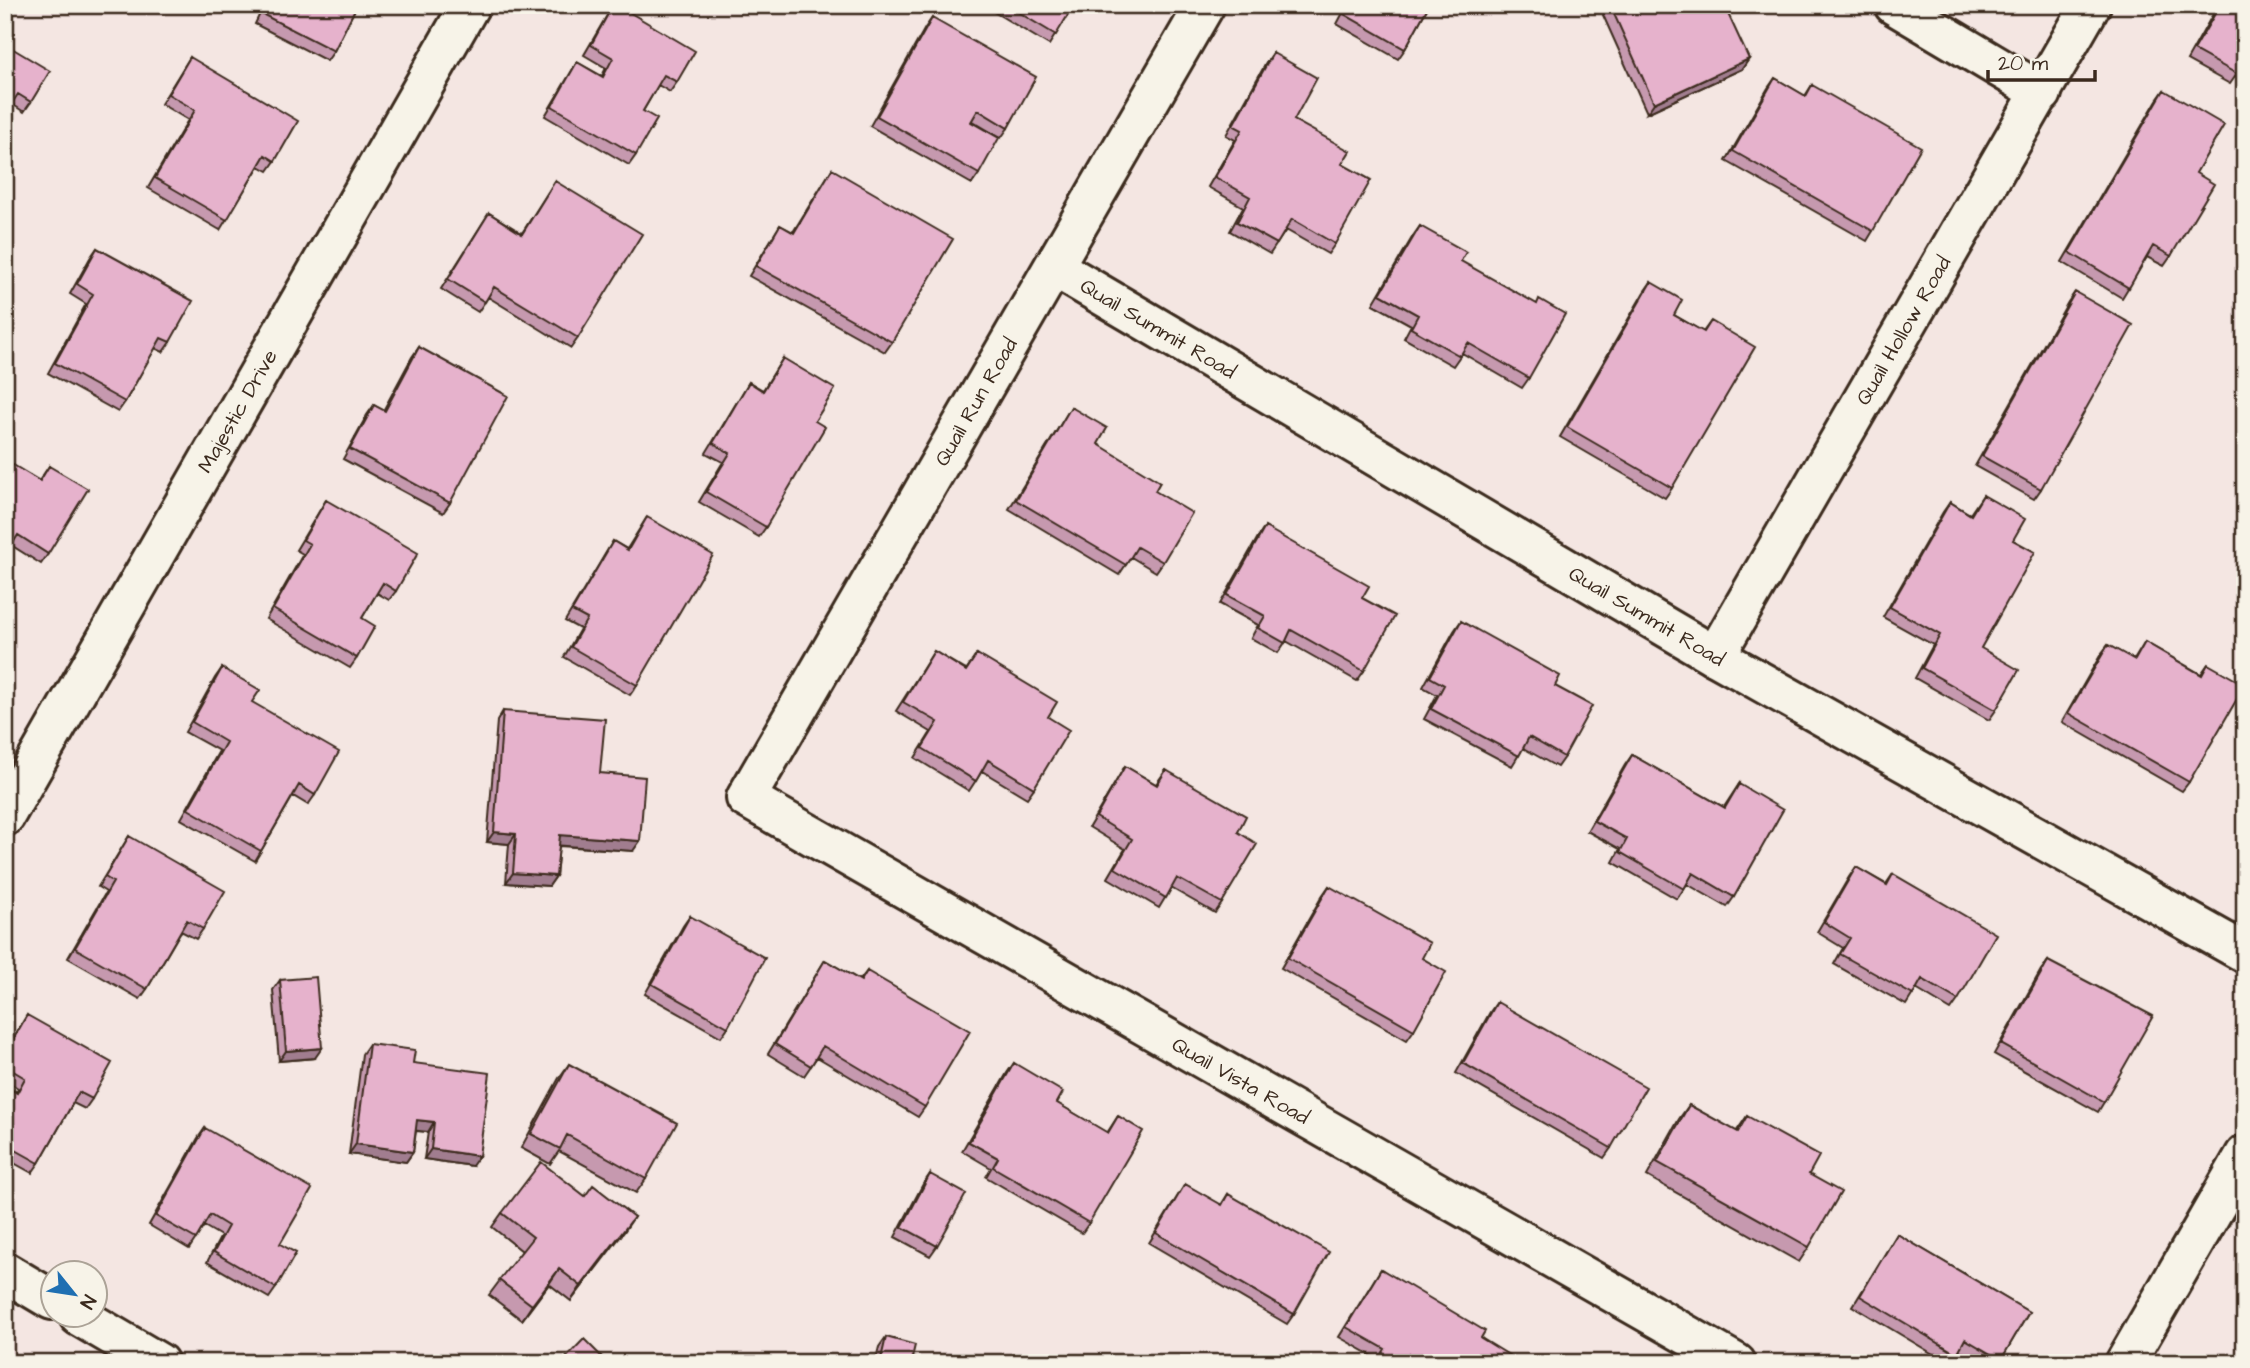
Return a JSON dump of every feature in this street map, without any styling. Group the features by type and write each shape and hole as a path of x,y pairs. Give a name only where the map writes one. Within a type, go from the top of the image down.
{"street":[{"name":"Majestic Drive","path":"5,816 470,5"},
{"name":"Quail Run Road","path":"746,798 1205,5"},
{"path":"1894,5 2042,93"},
{"name":"Quail Hollow Road","path":"1715,656 2091,5"},
{"name":"Quail Summit Road","path":"1054,267 1715,656 2245,953"},
{"name":"Quail Vista Road","path":"746,798 1736,1363"},
{"path":"2124,1363 2245,1155"},
{"path":"5,1272 38,1292"},
{"path":"104,1330 159,1363"}],"building":[{"path":"266,5 357,5 334,51 262,14"},
{"path":"613,5 695,51 677,82 664,75 643,111 657,119 636,155 552,106 577,62 603,77 613,58 591,45"},
{"path":"1006,5 1074,5 1056,35"},
{"path":"1349,5 1429,5 1405,49 1344,14"},
{"path":"1610,5 1724,5 1749,59 1654,103"},
{"path":"2220,5 2245,5 2245,60 2237,74 2194,50"},
{"path":"932,18 1036,77 1008,128 978,110 971,122 999,138 979,174 877,116"},
{"path":"5,44 50,71 31,102 18,94 5,114"},
{"path":"1273,53 1317,78 1294,120 1350,151 1342,164 1371,180 1335,244 1292,219 1277,244 1237,222 1250,197 1215,177 1242,130 1233,125"},
{"path":"190,57 298,121 275,161 265,155 227,220 155,178 195,110 168,94"},
{"path":"1775,78 1806,96 1812,85 1921,147 1873,231 1733,151"},
{"path":"2164,90 2224,125 2196,173 2214,184 2171,256 2153,246 2129,288 2069,252"},
{"path":"5,131 12,135 5,146"},
{"path":"832,169 953,239 892,342 756,266 780,225 794,233"},
{"path":"555,181 642,234 578,338 494,287 485,302 448,279 489,213 522,234"},
{"path":"1420,226 1466,252 1461,261 1537,304 1539,299 1565,314 1529,378 1468,343 1460,356 1411,328 1418,315 1380,294"},
{"path":"97,248 193,301 170,342 161,338 125,402 55,363 93,294 77,284"},
{"path":"1651,282 1682,300 1674,315 1704,332 1711,321 1755,347 1672,488 1567,427"},
{"path":"2075,292 2133,325 2041,489 1982,456"},
{"path":"419,347 508,396 450,503 350,449 374,405 385,411"},
{"path":"783,358 835,389 815,421 825,427 766,527 706,492 730,453 713,443 749,382 763,391"},
{"path":"1071,407 1107,428 1098,444 1160,482 1155,491 1192,513 1163,562 1137,547 1126,565 1016,500"},
{"path":"5,460 40,481 49,466 88,489 48,554 18,535 5,556"},
{"path":"1983,495 2025,519 2013,540 2035,552 1981,648 2019,670 1996,710 1922,668 1940,635 1890,607 1950,502 1971,515"},
{"path":"326,500 418,553 396,591 383,583 362,618 375,626 357,658 273,609 310,544 303,540"},
{"path":"647,517 713,555 637,685 571,647 587,619 572,611 613,541 628,550"},
{"path":"1265,527 1369,586 1362,598 1395,616 1364,671 1291,630 1285,643 1258,628 1265,616 1227,595"},
{"path":"1461,621 1560,676 1555,686 1592,706 1564,757 1529,737 1519,756 1431,709 1444,685 1430,677"},
{"path":"2145,642 2202,675 2208,664 2245,685 2189,782 2068,713 2108,645 2135,660"},
{"path":"934,651 966,671 977,654 1057,702 1048,717 1069,730 1034,788 988,760 976,781 922,748 938,722 903,702"},
{"path":"222,668 260,690 252,702 339,752 315,795 299,785 261,851 188,809 226,742 192,722"},
{"path":"503,711 605,719 600,773 645,777 640,841 560,835 556,876 513,873 516,834 494,832"},
{"path":"1632,755 1725,808 1739,784 1783,810 1734,897 1693,873 1684,889 1620,852 1627,839 1594,821"},
{"path":"1125,766 1157,785 1166,770 1246,816 1238,832 1257,844 1222,903 1177,878 1166,898 1115,868 1132,839 1096,817"},
{"path":"129,836 225,891 203,929 187,920 147,989 75,948 113,882 105,877"},
{"path":"1856,867 1887,885 1893,874 1996,934 1958,1000 1922,979 1913,995 1840,954 1850,938 1824,922"},
{"path":"1329,886 1430,943 1422,958 1446,972 1414,1030 1288,958"},
{"path":"690,916 765,958 728,1027 652,984"},
{"path":"825,960 861,981 867,971 970,1031 925,1107 823,1046 811,1066 775,1044"},
{"path":"2048,961 2153,1016 2104,1102 2001,1044"},
{"path":"316,977 322,1048 286,1051 280,980"},
{"path":"1497,1002 1646,1087 1611,1148 1463,1063"},
{"path":"27,1015 112,1063 92,1099 79,1092 39,1163 5,1144 5,1086 17,1093 25,1078 5,1066 5,1054"},
{"path":"369,1044 415,1050 413,1063 490,1073 479,1156 431,1149 434,1122 417,1120 413,1152 356,1144"},
{"path":"1014,1063 1063,1092 1057,1103 1108,1133 1118,1116 1143,1131 1089,1223 993,1167 998,1158 969,1142"},
{"path":"569,1064 677,1123 646,1179 567,1135 560,1149 531,1134"},
{"path":"1689,1105 1738,1132 1747,1116 1819,1156 1809,1174 1841,1192 1809,1247 1657,1162"},
{"path":"205,1128 312,1189 280,1244 296,1253 276,1288 214,1252 228,1226 210,1215 196,1239 156,1216"},
{"path":"541,1162 585,1196 593,1185 634,1217 581,1286 559,1269 532,1305 499,1280 533,1237 502,1213"},
{"path":"930,1174 966,1194 937,1246 902,1227"},
{"path":"1185,1184 1222,1205 1228,1194 1329,1252 1294,1314 1156,1233"},
{"path":"1897,1234 2029,1312 2001,1360 1965,1339 1957,1354 1860,1296"},
{"path":"1381,1269 1485,1331 1481,1338 1517,1360 1515,1363 1377,1363 1385,1349 1346,1327"},
{"path":"886,1337 915,1345 912,1358 934,1363 880,1363"},
{"path":"584,1339 608,1363 561,1363"}]}
